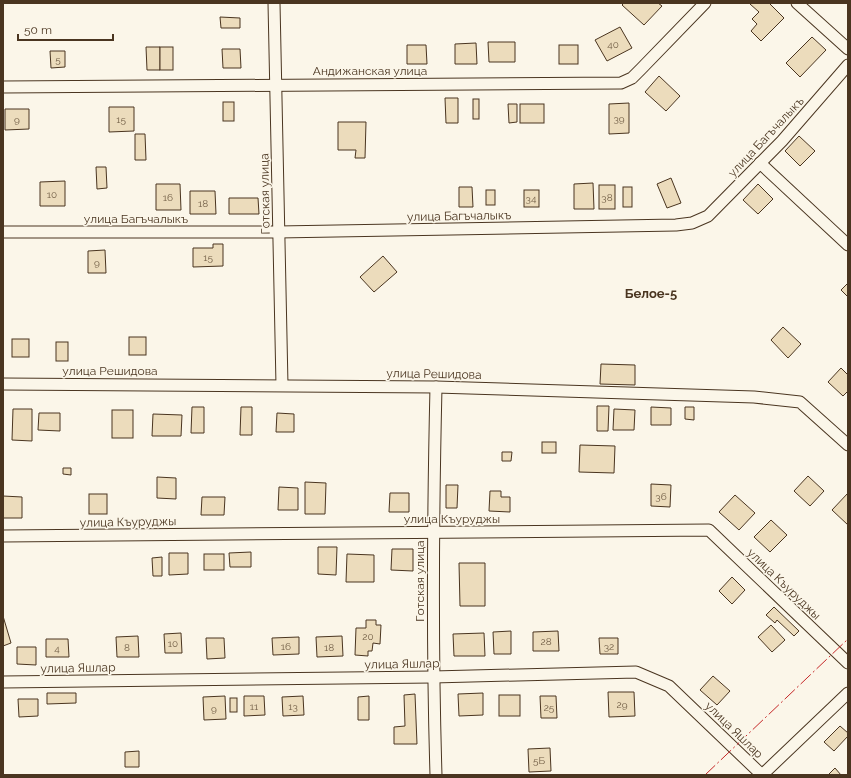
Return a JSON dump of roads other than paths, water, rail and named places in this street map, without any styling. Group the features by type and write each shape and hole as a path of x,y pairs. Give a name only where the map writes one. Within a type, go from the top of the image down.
{"street":[{"name":"Готская улица","path":"274,3 282,385"},
{"name":"Андижанская улица","path":"3,87 276,84 621,83 637,74 705,3"},
{"path":"797,3 848,49"},
{"name":"улица Багъчалыкъ","path":"3,232 278,232 676,225 692,223 708,216 782,142 848,65"},
{"path":"760,163 848,245"},
{"name":"улица Решидова","path":"3,384 436,387 754,397 800,402 848,445"},
{"name":"Готская улица","path":"436,387 432,532 433,677 436,775"},
{"name":"улица Къуруджы","path":"3,536 709,530 848,663"},
{"name":"улица Яшлар","path":"3,682 433,677 636,672 669,686 762,775"},
{"path":"762,775 848,693"}],"district":[{"name":"Белое-5","path":"651,293"}]}
